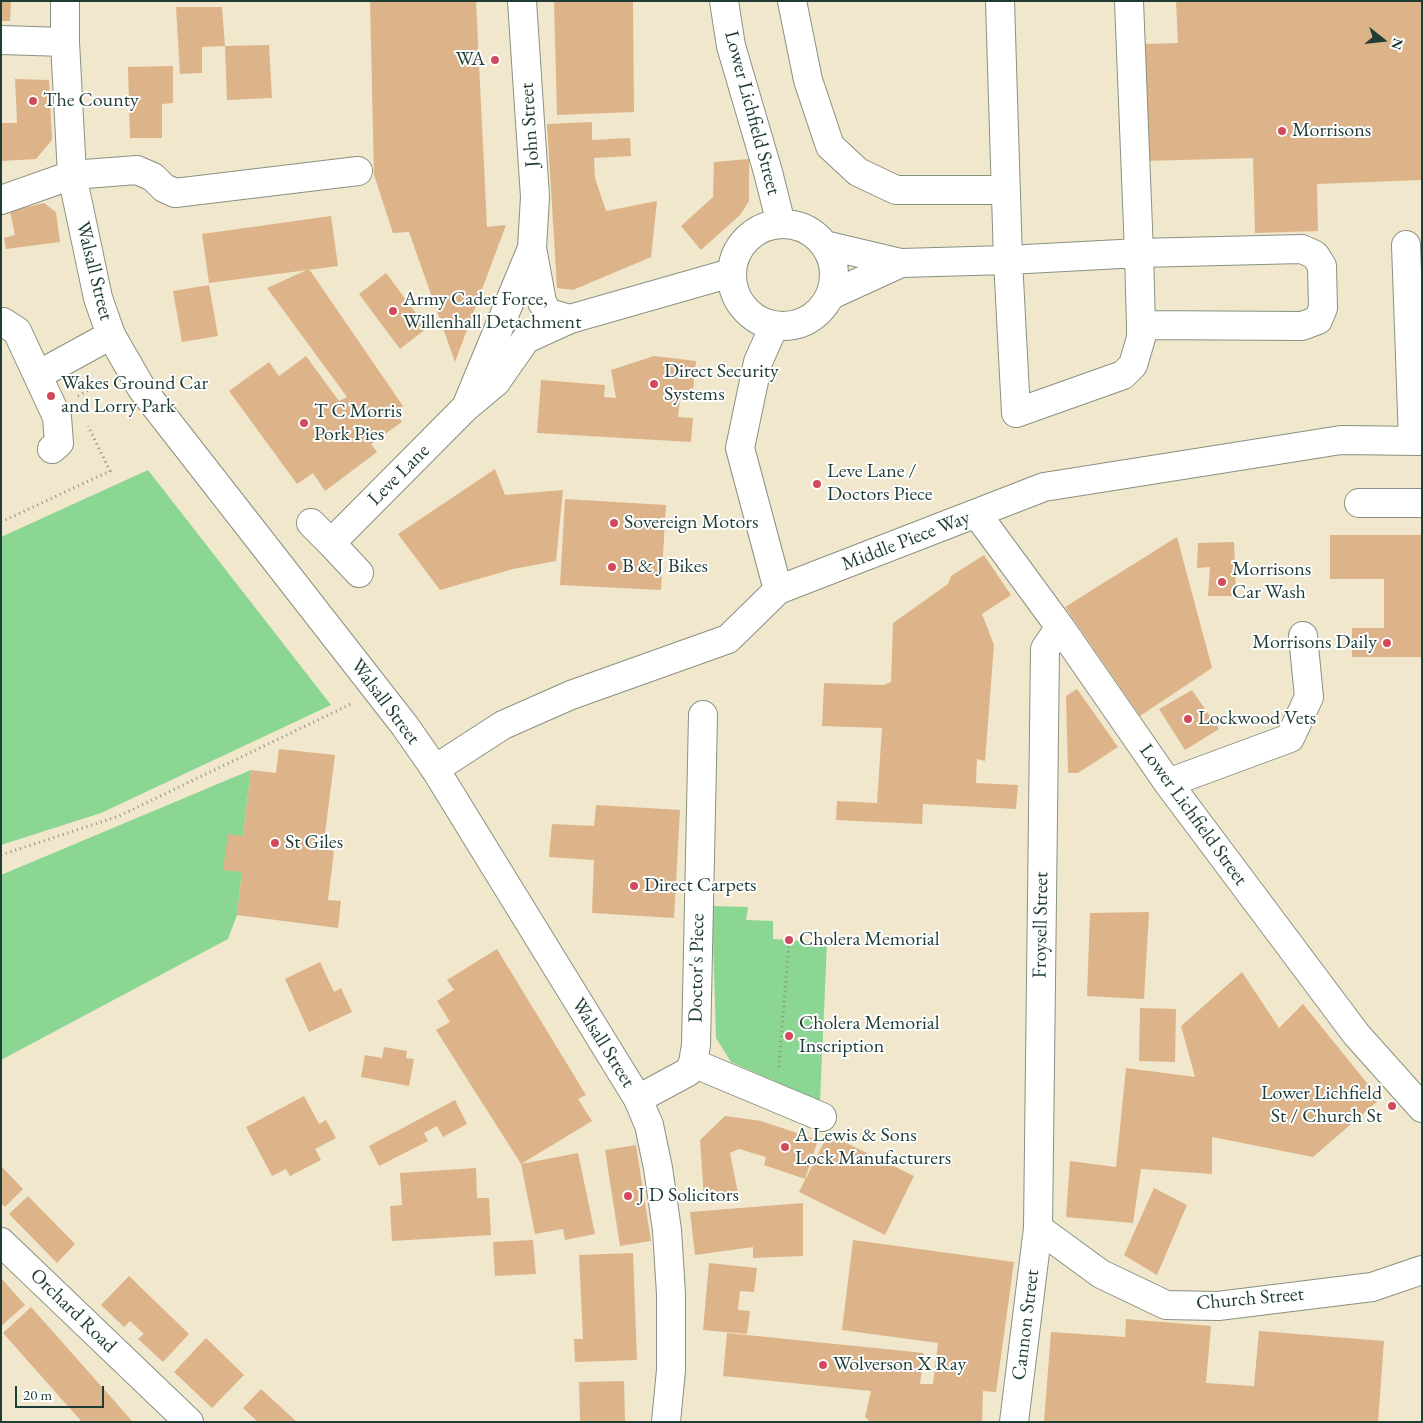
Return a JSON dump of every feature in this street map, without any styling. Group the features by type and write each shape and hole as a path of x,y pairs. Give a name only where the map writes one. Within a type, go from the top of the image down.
{"street":[{"name":"Walsall Street","path":"65,1 64,42 72,174 98,298 111,335 142,389 378,692 435,769 638,1099 649,1125 658,1168 667,1230 671,1294 671,1370 666,1422"},
{"name":"John Street","path":"522,1 535,197 532,248"},
{"name":"Lower Lichfield Street","path":"724,1 731,46 768,172 780,224"},
{"path":"792,1 808,80 830,146 858,172 896,190 1005,190"},
{"path":"1000,1 1005,190 1016,413 1123,375 1133,365 1140,338 1140,326 1129,1"},
{"path":"1,40 64,42"},
{"path":"1,200 72,174 137,170 153,176 164,188 175,194 358,171"},
{"path":"780,224 796,225 815,235 825,245 833,262 834,280 831,295 820,311 807,321 791,326 774,326 757,321 745,311 735,296 731,273 736,253 748,236 765,226 780,224"},
{"path":"825,245 900,263 1008,260 1139,253 1302,249 1315,255 1322,266 1323,308 1318,320 1302,326 1140,326"},
{"path":"1406,245 1417,441"},
{"path":"532,248 542,302 548,313 570,319"},
{"name":"Leve Lane","path":"466,407 532,248"},
{"path":"831,295 900,263"},
{"name":"Leve Lane","path":"331,543 466,407 496,382 526,339 570,319 731,273"},
{"path":"2,322 17,331 57,417 60,433 59,443 52,449"},
{"path":"774,326 758,362 740,448 778,590"},
{"path":"38,375 111,335"},
{"name":"Middle Piece Way","path":"435,769 503,725 571,695 728,639 778,590 1044,487 1341,440 1417,441"},
{"path":"1359,504 1422,503"},
{"name":"Lower Lichfield Street","path":"977,514 1060,627 1168,783 1356,1034 1422,1108"},
{"path":"311,523 359,573"},
{"name":"Froysell Street","path":"1038,1228 1045,649 1060,627"},
{"path":"1168,783 1290,738 1309,697 1303,636"},
{"name":"Doctor's Piece","path":"693,1063 696,1045 703,715"},
{"path":"638,1099 688,1072 693,1063 822,1118"},
{"name":"Church Street","path":"1038,1228 1101,1274 1166,1305 1218,1306 1372,1287 1422,1270"},
{"name":"Cannon Street","path":"1014,1422 1038,1228"},
{"name":"Orchard Road","path":"1,1242 189,1422"}],"path":[{"path":"1,855 118,816 378,692"},
{"path":"776,1098 789,940"}],"green space":[{"path":"148,470 331,705 101,813 1,845 1,537"},
{"path":"251,770 243,836 242,872 237,915 228,939 1,1060 1,875"},
{"path":"712,906 748,907 746,920 773,921 773,939 827,943 820,1101 731,1062 716,1038"}],"building":[{"path":"1,1 11,1 10,21 1,21"},
{"path":"370,1 476,2 487,227 506,225 455,362 409,232 393,233 374,175"},
{"path":"554,1 633,1 634,112 557,115"},
{"name":"Morrisons","path":"1176,1 1422,1 1422,180 1317,184 1318,231 1255,233 1253,158 1144,161 1141,44 1178,43"},
{"path":"176,7 222,7 225,46 202,47 202,73 180,74"},
{"path":"269,45 272,98 227,100 225,46"},
{"path":"173,66 173,103 162,104 162,138 130,138 128,67"},
{"name":"The County","path":"15,79 49,80 52,140 36,159 1,161 1,123 17,123"},
{"path":"592,122 592,140 630,138 631,156 594,158 595,178 606,211 657,201 651,257 573,290 557,288 547,124"},
{"path":"749,159 749,201 740,215 701,250 681,226 713,197 714,162"},
{"path":"44,203 56,212 60,242 6,249 4,238 15,235 10,211"},
{"path":"331,216 338,266 209,283 202,234"},
{"path":"309,269 403,406 395,412 402,422 371,444 377,452 325,491 313,473 297,484 229,391 269,362 279,376 306,356 339,401 347,397 267,288"},
{"name":"Army Cadet Force, Willenhall Detachment","path":"386,273 427,328 400,349 359,294"},
{"path":"209,285 218,336 182,342 173,291"},
{"path":"654,356 696,361 692,400 680,400 678,417 693,418 691,442 537,433 541,380 605,385 604,397 616,398 611,370"},
{"path":"495,469 505,495 563,490 556,561 513,569 440,590 398,534"},
{"path":"565,499 666,505 661,590 560,585"},
{"path":"1330,535 1422,535 1422,657 1352,657 1352,628 1384,628 1384,579 1330,579"},
{"path":"1177,537 1212,668 1140,716 1065,607"},
{"name":"Morrisons Car Wash","path":"1234,542 1236,596 1208,596 1210,567 1197,568 1198,543"},
{"path":"984,555 1011,595 982,614 994,645 985,761 977,759 976,783 1018,785 1016,809 923,804 922,824 836,820 837,801 877,803 882,728 822,726 824,683 884,685 891,682 893,623 948,584 951,576"},
{"path":"1077,689 1118,747 1078,773 1068,773 1066,696"},
{"name":"Lockwood Vets","path":"1192,690 1219,729 1185,750 1159,709"},
{"name":"St Giles","path":"279,749 335,755 323,849 334,851 328,900 341,901 338,928 237,915 242,872 223,870 228,834 243,836 251,770 276,773"},
{"name":"Direct Carpets","path":"596,805 680,810 674,918 592,913 594,860 549,857 552,824 594,826"},
{"path":"1149,912 1144,999 1087,996 1090,913"},
{"path":"497,949 586,1095 578,1099 592,1121 521,1164 436,1030 450,1022 437,1001 454,990 447,980"},
{"path":"320,962 334,992 341,988 352,1012 309,1032 285,979"},
{"path":"1242,972 1279,1028 1303,1004 1380,1099 1313,1157 1212,1137 1212,1174 1141,1169 1133,1223 1066,1217 1070,1161 1116,1167 1126,1068 1195,1077 1181,1026"},
{"path":"1140,1008 1176,1009 1175,1062 1139,1061"},
{"path":"384,1047 407,1051 406,1058 414,1059 409,1086 361,1077 365,1055 382,1058"},
{"path":"304,1096 319,1124 326,1120 336,1138 315,1149 321,1160 290,1176 286,1169 272,1176 246,1127"},
{"path":"455,1100 467,1124 443,1137 437,1126 424,1133 428,1141 379,1166 369,1146"},
{"path":"725,1116 761,1121 818,1140 805,1179 764,1165 766,1157 739,1149 730,1153 738,1193 704,1198 700,1140"},
{"path":"828,1134 914,1176 885,1235 799,1192"},
{"name":"J D Solicitors","path":"636,1145 651,1241 620,1246 605,1150"},
{"path":"578,1153 595,1234 565,1240 563,1229 535,1234 521,1164"},
{"path":"1,1166 23,1189 5,1207 1,1203"},
{"path":"476,1168 477,1198 489,1198 491,1235 392,1241 390,1206 402,1205 400,1173"},
{"path":"1154,1188 1187,1205 1157,1275 1124,1255"},
{"path":"28,1196 75,1244 57,1263 9,1214"},
{"path":"803,1203 803,1256 753,1258 753,1247 695,1255 690,1212"},
{"path":"533,1240 536,1274 495,1276 493,1242"},
{"path":"853,1240 1014,1262 996,1392 983,1391 982,1422 871,1422 865,1417 871,1391 723,1376 727,1333 924,1353 920,1384 933,1384 938,1343 842,1330"},
{"path":"633,1253 637,1360 575,1362 574,1339 583,1339 579,1255"},
{"path":"709,1263 757,1268 754,1292 740,1291 738,1310 750,1311 747,1334 703,1330"},
{"path":"129,1276 189,1334 163,1362 138,1339 144,1334 130,1321 124,1327 101,1305"},
{"path":"1,1278 25,1305 1,1326"},
{"path":"31,1307 133,1422 82,1422 3,1333"},
{"path":"1126,1319 1211,1326 1206,1383 1254,1386 1259,1331 1384,1341 1378,1422 1044,1422 1051,1332 1125,1337"},
{"path":"206,1338 244,1375 212,1408 174,1372"},
{"path":"624,1381 625,1421 580,1422 579,1382"},
{"path":"261,1389 297,1422 258,1422 243,1408"}],"place":[{"name":"WA","path":"495,60"},
{"name":"The County","path":"33,101"},
{"name":"Morrisons","path":"1282,131"},
{"name":"Army Cadet Force, Willenhall Detachment","path":"393,311"},
{"name":"Direct Security Systems","path":"654,384"},
{"name":"Wakes Ground Car and Lorry Park","path":"51,396"},
{"name":"T C Morris Pork Pies","path":"304,423"},
{"name":"Leve Lane / Doctors Piece","path":"817,484"},
{"name":"Sovereign Motors","path":"614,523"},
{"name":"B & J Bikes","path":"612,567"},
{"name":"Morrisons Car Wash","path":"1222,582"},
{"name":"Morrisons Daily","path":"1387,643"},
{"name":"Lockwood Vets","path":"1188,719"},
{"name":"St Giles","path":"275,843"},
{"name":"Direct Carpets","path":"634,886"},
{"name":"Cholera Memorial","path":"789,940"},
{"name":"Cholera Memorial Inscription","path":"789,1036"},
{"name":"Lower Lichfield St / Church St","path":"1392,1106"},
{"name":"A Lewis & Sons Lock Manufacturers","path":"785,1147"},
{"name":"J D Solicitors","path":"628,1196"},
{"name":"Wolverson X Ray","path":"823,1365"}]}
